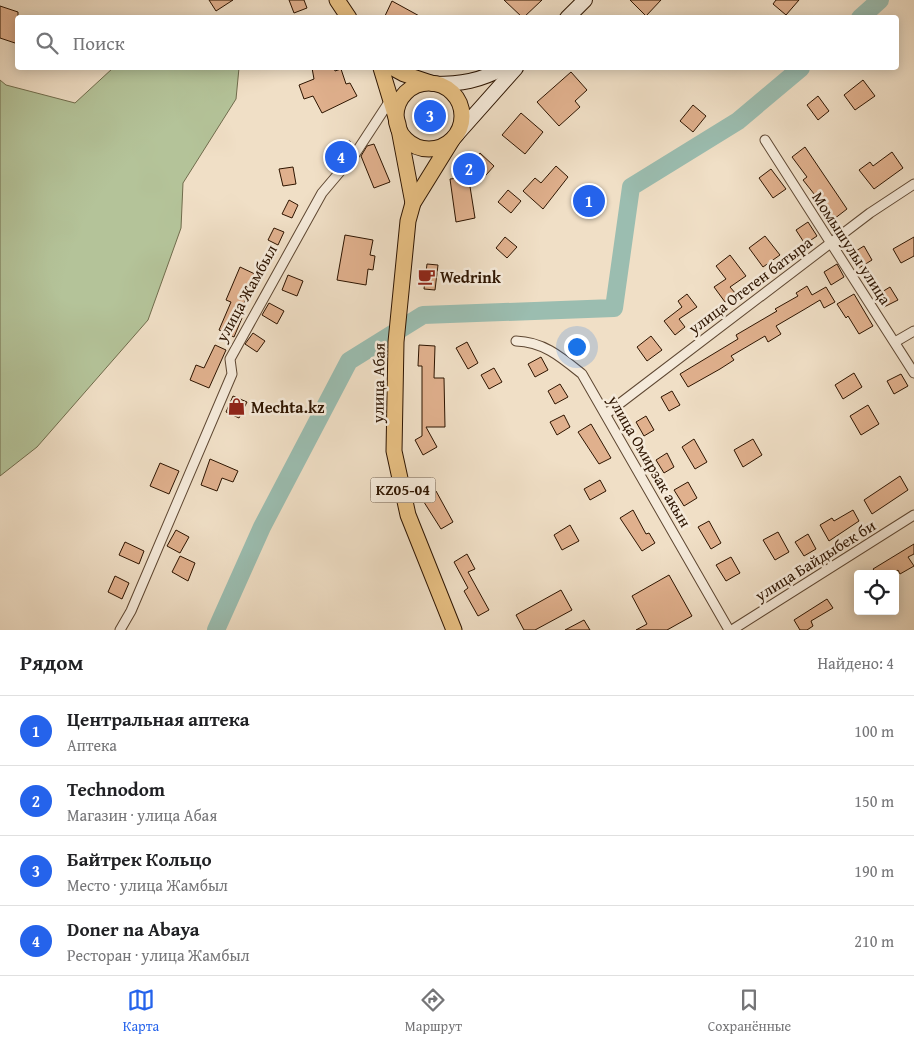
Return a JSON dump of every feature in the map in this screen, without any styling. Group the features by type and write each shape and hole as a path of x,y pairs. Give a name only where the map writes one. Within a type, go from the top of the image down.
{"main road":[{"path":"337,0 347,15"},
{"path":"570,15 585,0"},
{"name":"KZ05-04","path":"381,70 398,124 408,141 425,149 435,149 452,140 462,122 460,106 452,93 397,70"},
{"path":"434,84 464,84 486,78 500,70"},
{"path":"452,140 514,70"},
{"name":"KZ05-04","path":"413,203 396,114 405,94 424,84 434,84"},
{"name":"улица Абая","path":"452,140 413,203 408,221 396,342 394,451 408,516 454,630"}],"street":[{"name":"улица Жамбыл","path":"120,630 131,611 232,374 230,359 322,193 355,154 391,99"},
{"name":"Момышулы улица","path":"765,140 914,373"},
{"name":"улица Отеген батыра","path":"606,414 830,243 914,184"},
{"path":"894,342 914,330"},
{"name":"улица Омирзак акын","path":"516,341 528,341 552,350 582,374 730,630"},
{"name":"улица Байдыбек би","path":"730,630 914,515"}],"green space":[{"path":"111,70 239,70 236,99 183,183 181,228 148,320 37,447 0,476 0,80 6,85 75,103"},
{"path":"430,100 441,104 445,115 441,126 430,130 419,126 415,115 419,104"}],"building":[{"path":"209,0 233,0 216,11"},
{"path":"289,0 304,0 307,8 294,13"},
{"path":"504,0 542,0 526,15 520,15"},
{"path":"630,0 661,0 647,15"},
{"path":"776,0 799,0 786,15 773,4"},
{"path":"392,1 418,15 385,15"},
{"path":"0,6 18,12 18,15 15,15 15,43 0,38"},
{"path":"312,70 341,70 346,84 350,83 357,96 322,113 313,96 304,99 299,85 314,79"},
{"path":"571,72 587,90 575,101 580,107 559,126 537,102"},
{"path":"863,80 875,96 855,110 844,95"},
{"path":"818,96 829,111 818,120 807,105"},
{"path":"693,105 706,116 693,132 680,121"},
{"path":"521,113 543,132 525,154 502,135"},
{"path":"350,141 352,147 339,164 333,145"},
{"path":"374,144 390,182 374,188 361,156 367,146"},
{"path":"805,147 847,209 834,219 803,180 807,177 792,157"},
{"path":"892,152 903,168 874,189 859,170 870,162 873,166"},
{"path":"480,153 494,166 479,183 468,174 475,218 456,222 450,179 459,178"},
{"path":"556,166 568,177 543,209 523,191 535,178 541,183"},
{"path":"293,167 296,184 283,186 279,169"},
{"path":"771,169 786,189 773,198 759,178"},
{"path":"508,190 521,201 511,213 498,202"},
{"path":"289,200 298,205 292,218 282,214"},
{"path":"808,222 817,236 805,244 796,230"},
{"path":"274,228 284,232 278,245 268,240"},
{"path":"345,235 373,240 370,255 375,256 373,270 368,269 366,285 337,280"},
{"path":"765,236 780,255 763,267 749,248"},
{"path":"505,237 517,247 507,258 496,248"},
{"path":"914,237 914,256 901,263 893,249"},
{"path":"864,246 872,260 859,268 851,254"},
{"path":"730,255 746,276 730,287 736,294 725,302 714,287 726,279 716,266"},
{"path":"427,264 438,265 435,290 424,289"},
{"path":"837,264 844,277 831,285 824,272"},
{"path":"240,267 257,275 238,316 242,318 234,337 219,330 231,302 226,300"},
{"path":"288,275 303,281 297,296 282,290"},
{"path":"807,286 812,295 826,287 835,302 824,308 820,300 776,326 781,334 768,342 765,336 731,356 734,360 688,387 680,374 738,339 736,335 777,311 775,309 798,296 796,293"},
{"path":"890,287 898,300 884,307 877,295"},
{"path":"687,294 697,307 679,319 685,327 675,335 664,321 682,307 678,301"},
{"path":"854,294 873,326 859,334 848,316 846,318 837,304"},
{"path":"269,303 284,311 277,324 262,315"},
{"path":"253,333 265,341 257,352 245,344"},
{"path":"651,336 662,350 647,361 637,347"},
{"path":"467,342 478,363 468,369 456,348"},
{"path":"215,345 226,350 209,388 190,380 196,365 204,368"},
{"path":"419,345 435,346 434,378 444,378 445,427 426,427 437,447 423,455 415,440 422,436 422,366 418,366"},
{"path":"541,357 548,370 535,377 528,364"},
{"path":"494,368 502,382 489,389 481,375"},
{"path":"854,373 862,387 843,399 835,385"},
{"path":"901,374 908,386 894,394 887,381"},
{"path":"560,384 568,397 555,404 548,391"},
{"path":"672,391 680,405 669,411 661,397"},
{"path":"233,396 247,402 239,418 226,412"},
{"path":"868,405 879,424 861,435 850,416"},
{"path":"564,415 570,427 557,435 550,422"},
{"path":"646,416 654,430 644,436 636,422"},
{"path":"591,424 611,458 599,464 578,432"},
{"path":"694,439 707,462 695,469 682,447"},
{"path":"753,439 762,455 743,467 734,450"},
{"path":"667,453 674,467 664,473 656,460"},
{"path":"210,459 238,471 233,482 222,478 217,491 201,485"},
{"path":"160,463 179,471 169,494 150,486"},
{"path":"900,476 908,490 872,514 864,500"},
{"path":"600,480 606,491 590,500 584,489"},
{"path":"688,482 697,498 684,506 674,490"},
{"path":"436,491 453,522 441,529 422,499"},
{"path":"633,510 646,534 649,533 655,543 642,551 620,518"},
{"path":"853,510 859,521 829,541 820,525 832,518 834,521"},
{"path":"709,521 721,543 711,549 698,527"},
{"path":"570,525 579,541 562,550 554,535"},
{"path":"176,530 189,537 180,553 167,546"},
{"path":"778,532 789,552 775,560 763,540"},
{"path":"808,534 816,549 804,556 795,542"},
{"path":"125,542 144,551 139,564 119,555"},
{"path":"914,544 914,554 908,557 914,566 900,574 899,570 873,569"},
{"path":"467,554 475,569 468,572 489,610 478,616 464,591 468,588 454,562"},
{"path":"180,556 195,563 188,581 172,572"},
{"path":"731,557 740,573 726,581 716,565"},
{"path":"669,575 692,616 667,630 636,630 647,624 632,596"},
{"path":"115,576 129,583 122,599 108,592"},
{"path":"561,590 572,610 535,630 524,630 516,615"},
{"path":"827,599 833,608 811,621 813,626 807,630 800,630 794,620"},
{"path":"584,620 590,630 565,630"}],"waterway":[{"path":"863,15 880,0"},
{"path":"216,630 262,527 349,361 423,315 614,308 631,187 738,121 799,70"}],"place":[{"name":"Байтрек Кольцо","path":"430,116"},
{"name":"Doner na Abaya","path":"341,157"},
{"name":"Technodom","path":"469,169"},
{"name":"Центральная аптека","path":"589,201"},
{"name":"Wedrink","path":"426,277"},
{"name":"Mechta.kz","path":"237,407"}]}
